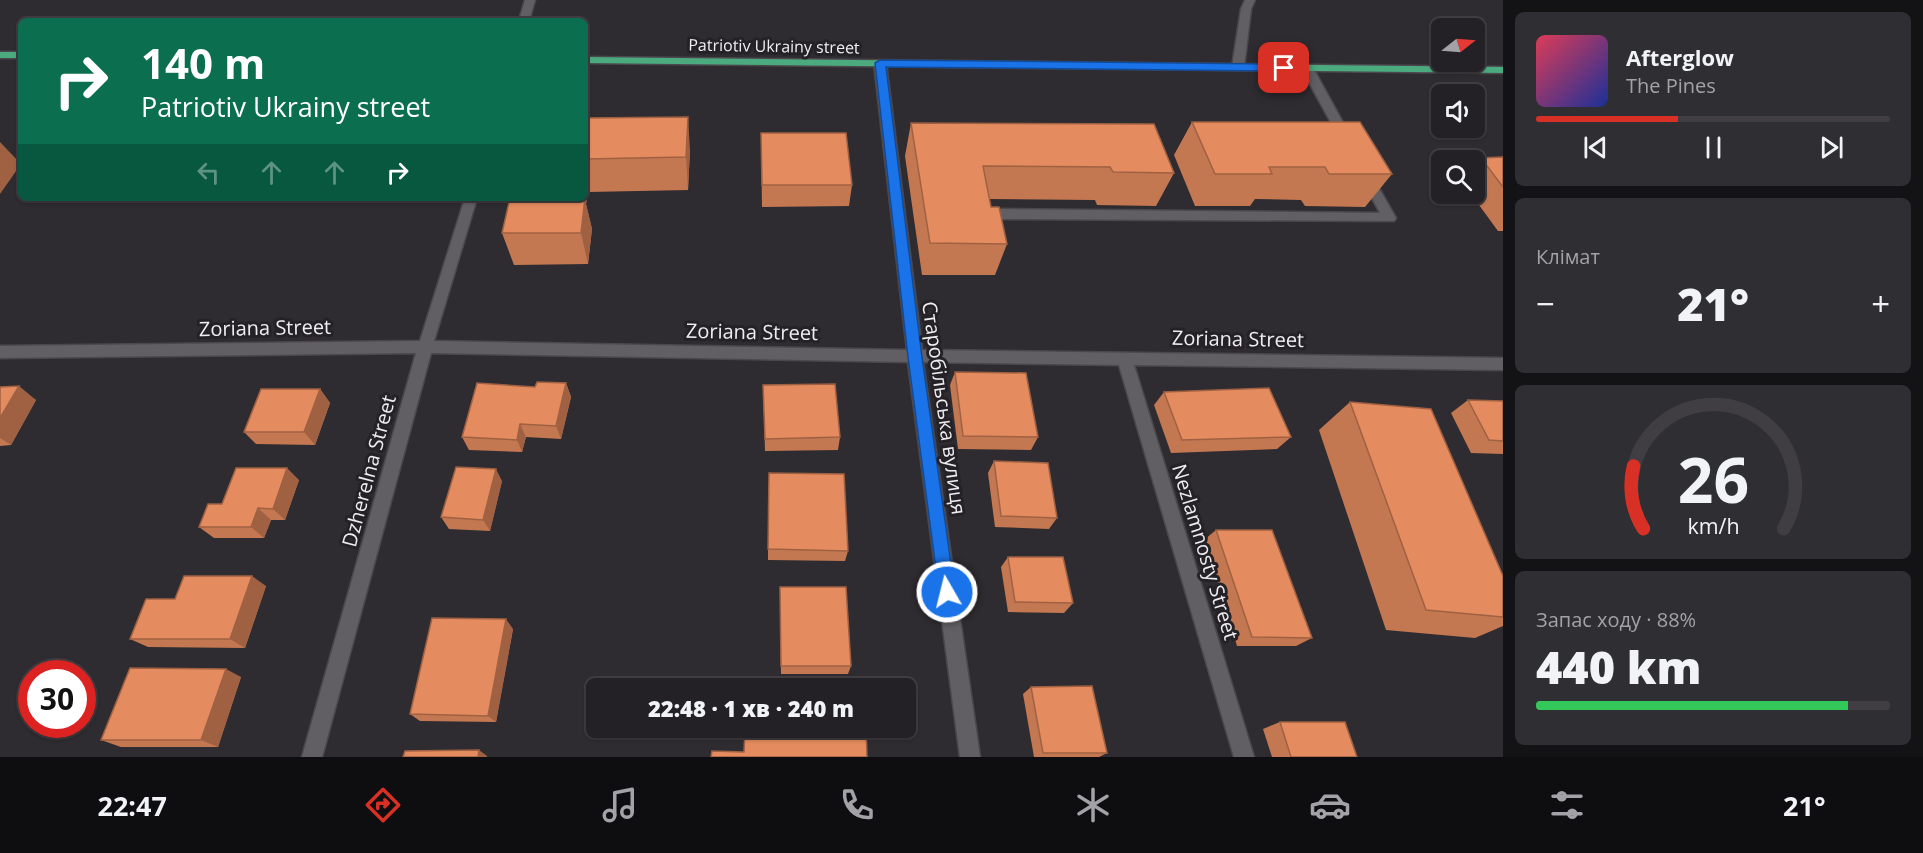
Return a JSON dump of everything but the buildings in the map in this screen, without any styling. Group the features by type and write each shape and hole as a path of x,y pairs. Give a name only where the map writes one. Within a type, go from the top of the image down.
{"main road":[{"path":"0,55 18,55"},
{"name":"Patriotiv Ukrainy street","path":"588,60 1503,70"}],"street":[{"path":"525,18 530,0"},
{"path":"1238,67 1246,9 1250,0"},
{"name":"Старобільська вулиця","path":"880,63 915,357 970,757"},
{"path":"1307,68 1351,148"},
{"path":"998,214 1389,218 1362,168"},
{"name":"Dzherelna Street","path":"312,757 425,346 470,201"},
{"name":"Zoriana Street","path":"0,352 425,346 915,357 1503,364"},
{"name":"Nezlamnosty Street","path":"1125,359 1244,757"}],"route":[{"path":"947,592 915,357 880,63 1284,68"}]}
